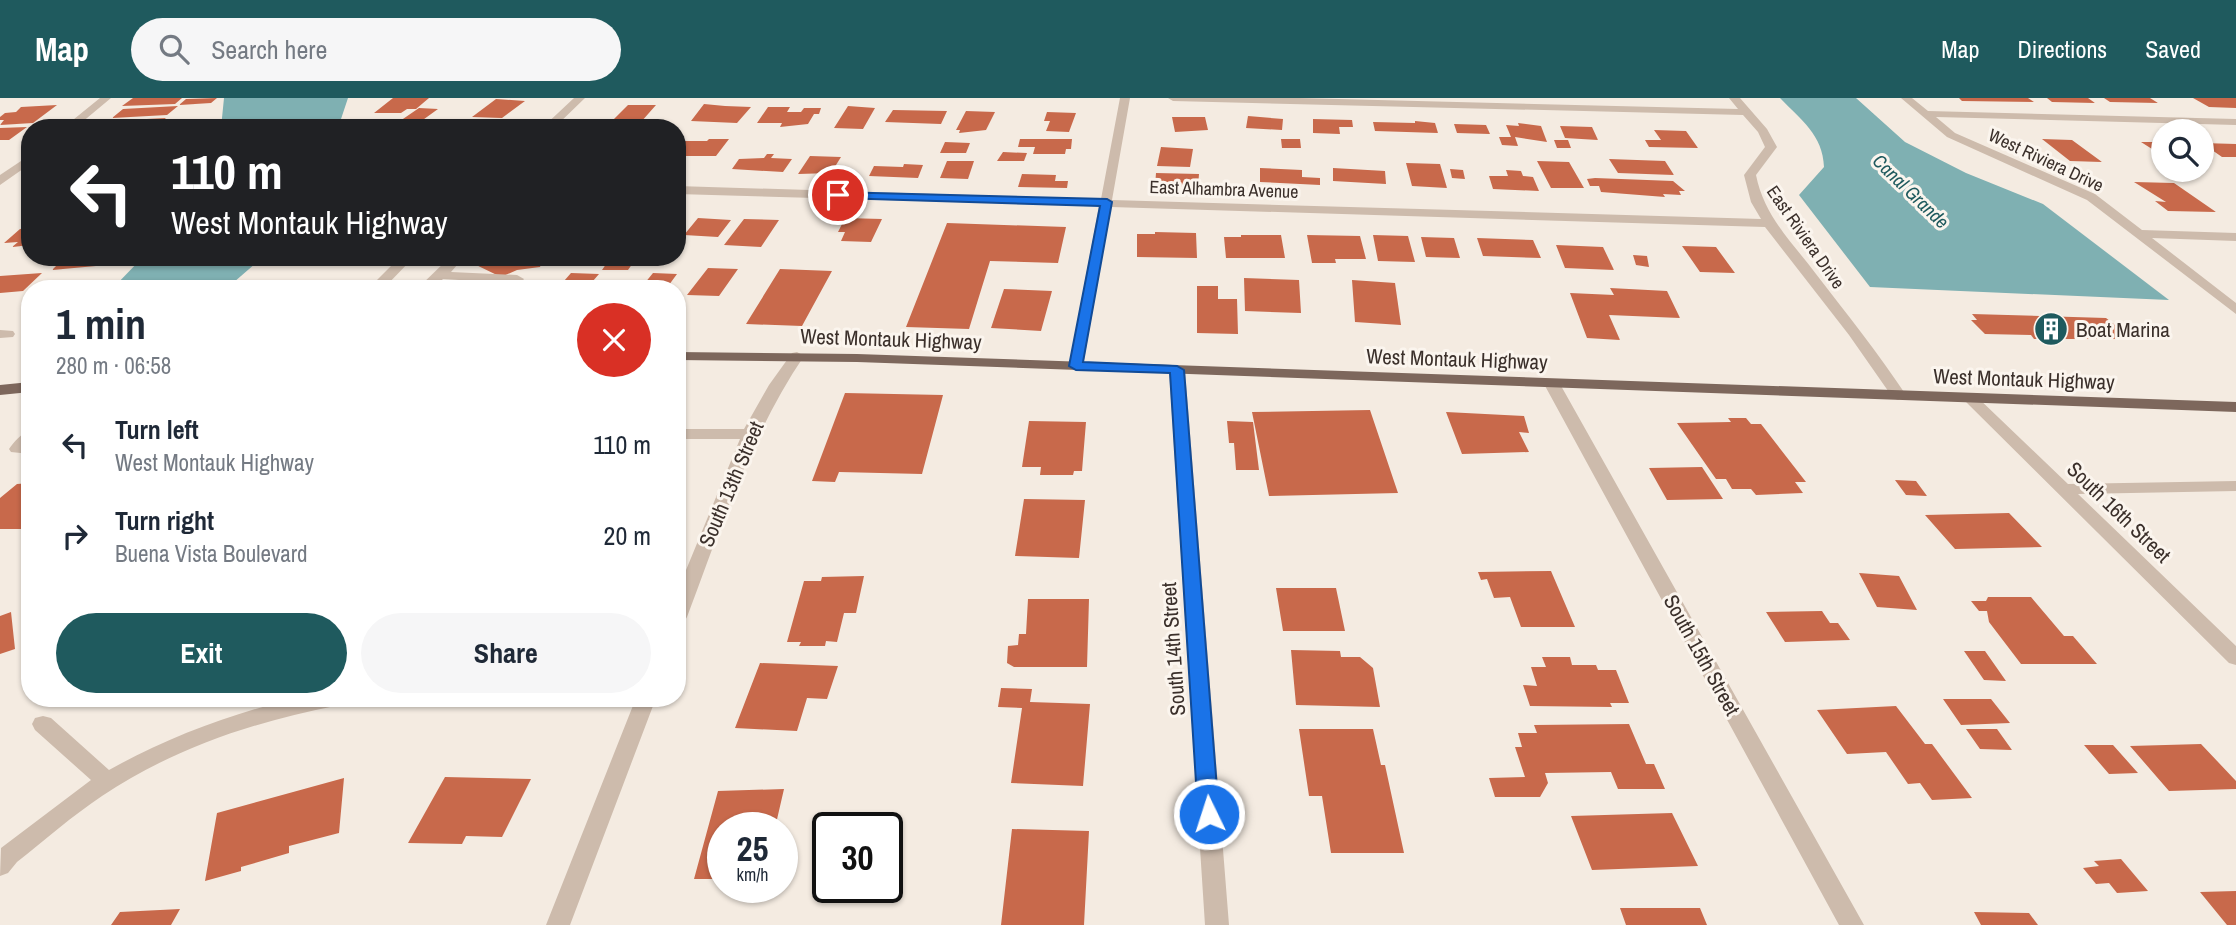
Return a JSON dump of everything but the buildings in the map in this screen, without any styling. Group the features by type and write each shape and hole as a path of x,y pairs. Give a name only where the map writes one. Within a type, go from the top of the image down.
{"main road":[{"name":"West Montauk Highway","path":"686,356 797,356 2236,407"},
{"path":"0,390 21,388"}],"street":[{"path":"79,119 106,98"},
{"path":"557,119 580,98"},
{"path":"1076,366 1125,98"},
{"path":"1173,98 1746,112"},
{"name":"East Riviera Drive","path":"1734,98 1763,131 1771,147 1750,175 1752,191 1770,223 1881,368 1898,395"},
{"name":"West Riviera Drive","path":"1906,98 1951,135 2091,197 2236,310"},
{"path":"1924,114 2236,122"},
{"path":"0,181 21,165"},
{"name":"East Alhambra Avenue","path":"686,190 1770,223"},
{"path":"2140,234 2236,237"},
{"path":"384,280 399,266"},
{"path":"434,280 449,266"},
{"path":"440,275 516,280"},
{"name":"South 13th Street","path":"686,594 749,435 775,385 797,356"},
{"name":"South 14th Street","path":"1177,370 1217,925"},
{"name":"South 15th Street","path":"1552,384 1852,925"},
{"name":"South 16th Street","path":"1970,398 2236,658"},
{"path":"686,433 749,435"},
{"path":"2062,489 2236,486"},
{"path":"0,866 9,855 107,781 206,732 288,707"},
{"path":"558,925 643,707"},
{"path":"43,724 107,781"}],"water":[{"path":"224,98 348,98 341,119 222,119"},
{"name":"Canal Grande","path":"1780,98 1856,98 1905,142 1966,173 2043,204 2169,300 1870,287 1799,195 1824,167 1823,156 1810,129"},
{"path":"134,266 253,266 236,280 121,280"}],"place":[{"name":"Boat Marina","path":"2051,329"}],"route":[{"path":"838,195 1107,202 1076,366 1177,370 1209,814"}]}
